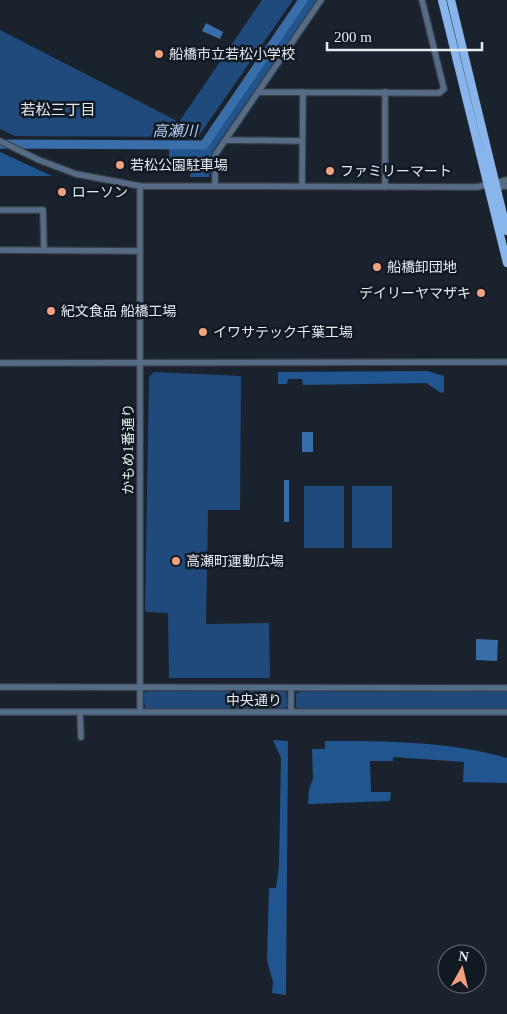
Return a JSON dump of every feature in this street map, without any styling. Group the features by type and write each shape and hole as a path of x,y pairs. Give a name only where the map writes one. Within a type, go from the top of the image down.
{"main road":[{"path":"442,0 507,262"},
{"path":"451,0 507,231"}],"street":[{"path":"215,186 216,155 321,0"},
{"path":"259,92 439,93 444,89 422,0"},
{"path":"302,186 303,92"},
{"path":"385,92 385,187"},
{"path":"226,140 302,141"},
{"path":"0,141 76,174 140,186 507,186"},
{"path":"496,186 507,180"},
{"name":"かもめ1番通り","path":"140,186 140,712"},
{"path":"0,210 43,210 44,250"},
{"path":"0,250 140,251"},
{"path":"0,363 507,362"},
{"name":"中央通り","path":"0,687 507,688"},
{"path":"292,688 292,712"},
{"name":"中央通り","path":"0,712 507,712"},
{"path":"80,713 81,737"}],"shaded area":[{"path":"262,0 293,0 198,137 15,136 0,129 0,30 179,122"},
{"path":"307,0 317,0 212,152 209,177 190,177 191,161 169,161 169,149 206,149"},
{"path":"206,23 223,32 220,39 202,31"},
{"path":"0,152 52,176 0,176"},
{"path":"428,371 444,376 444,392 441,393 426,383 303,385 302,379 288,379 287,384 278,384 278,372"},
{"name":"高瀬町運動広場","path":"154,372 241,376 240,510 208,510 206,624 269,623 270,678 169,678 168,613 145,612 149,377"},
{"path":"302,432 313,432 313,452 302,452"},
{"path":"284,480 289,480 289,522 284,522"},
{"path":"304,486 344,486 344,548 304,548"},
{"path":"352,486 392,486 392,548 352,548"},
{"path":"476,639 498,640 497,661 476,660"},
{"path":"282,690 286,692 287,706 283,710 145,709 143,693 147,691"},
{"path":"301,691 507,691 507,709 299,710 296,707 296,694"},
{"path":"273,740 288,741 286,995 272,993 273,982 267,960 269,888 276,888 279,866 281,758"},
{"path":"325,741 417,743 485,752 507,758 507,783 463,782 464,762 393,757 393,761 370,761 371,792 391,792 390,801 308,804 309,789 313,779 312,749 325,749"}],"waterway":[{"name":"高瀬川","path":"0,144 204,145 303,0"}],"place":[{"name":"船橋市立若松小学校","path":"159,54"},
{"name":"若松公園駐車場","path":"120,165"},
{"name":"ファミリーマート","path":"330,171"},
{"name":"ローソン","path":"62,192"},
{"name":"船橋卸団地","path":"377,267"},
{"name":"デイリーヤマザキ","path":"481,293"},
{"name":"紀文食品 船橋工場","path":"51,311"},
{"name":"イワサテック千葉工場","path":"203,332"},
{"name":"高瀬町運動広場","path":"176,561"}],"district":[{"name":"若松三丁目","path":"58,110"}]}
